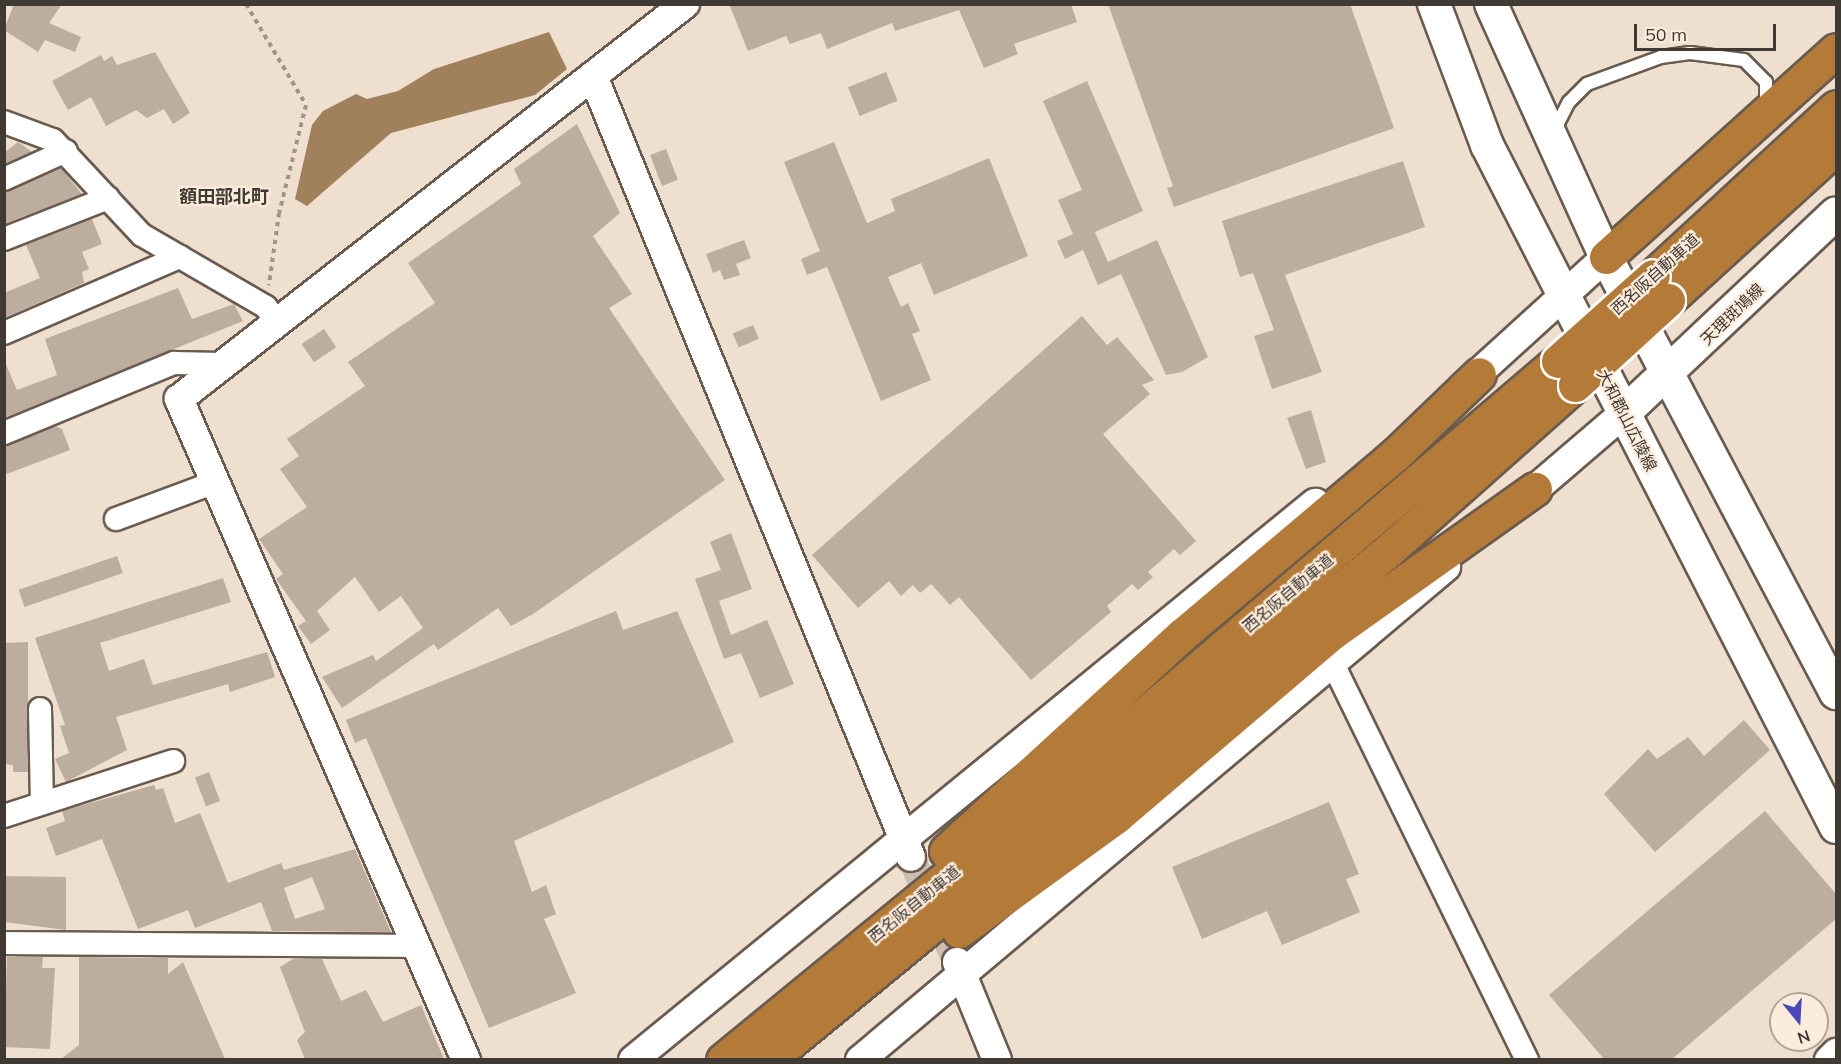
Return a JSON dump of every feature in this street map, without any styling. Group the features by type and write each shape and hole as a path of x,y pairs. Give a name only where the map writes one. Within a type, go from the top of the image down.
{"highway":[{"path":"1606,257 1836,50"},
{"name":"西名阪自動車道","path":"723,1059 762,1046 1124,732 1566,373 1661,288 1836,107"},
{"name":"西名阪自動車道","path":"1661,288 1775,206 1836,147"},
{"path":"1775,206 1836,157"},
{"path":"762,1046 1100,709 1396,454 1479,374"},
{"path":"785,1059 1117,816 1332,633 1535,489"}],"main road":[{"name":"大和郡山広陵線","path":"1434,4 1487,145 1836,828"},
{"path":"1491,4 1606,257 1671,374 1836,693"},
{"name":"天理斑鳩線","path":"1624,413 1671,374 1836,213"}],"street":[{"path":"466,1059 213,483 179,399 221,364 271,314 593,76 685,4"},
{"path":"593,76 908,849"},
{"path":"4,122 53,140 66,151 142,235 271,314"},
{"path":"4,178 66,151"},
{"path":"4,239 108,198"},
{"path":"4,333 180,257"},
{"path":"633,1059 908,849 1304,510 1479,374 1606,257"},
{"path":"4,434 174,363 221,364"},
{"path":"860,1059 959,967 1334,666 1624,413"},
{"path":"116,519 213,483"},
{"path":"1334,666 1527,1059"},
{"path":"40,709 42,801"},
{"path":"4,816 42,801 172,761"},
{"path":"4,943 417,946"},
{"path":"959,967 997,1059"},
{"path":"1828,1059 1836,1053"}],"lane":[{"path":"1551,139 1569,102 1587,84 1636,62 1690,53 1744,60 1758,70 1768,96 1764,115"}],"path":[{"path":"246,4 306,105 279,213 271,314"}],"shaded area":[{"path":"549,32 567,69 535,95 391,133 307,206 295,199 312,125 323,111 356,94 367,99 398,91 434,69"}],"building":[{"path":"14,4 62,4 49,23 81,37 75,52 45,40 38,52 4,30"},
{"path":"729,4 1071,4 1077,22 1014,44 1018,54 984,68 959,10 895,31 892,23 827,49 821,33 790,44 786,36 748,51"},
{"path":"1108,4 1350,4 1394,128 1174,207 1167,188 1173,186"},
{"path":"155,52 190,113 173,124 164,109 147,118 136,110 106,126 91,97 68,110 52,81 101,55 104,61 112,56 117,65"},
{"path":"886,72 898,101 860,116 848,87"},
{"path":"1087,81 1143,211 1095,232 1108,262 1157,240 1208,357 1182,372 1166,375 1121,274 1098,285 1083,250 1065,259 1057,241 1073,234 1058,200 1082,190 1043,101"},
{"path":"577,124 620,213 593,236 632,294 609,308 725,480 533,614 511,626 498,608 438,650 434,644 342,708 322,677 373,655 376,661 423,628 401,596 379,612 355,577 317,611 330,630 311,644 298,626 306,621 276,579 283,574 259,539 307,507 280,469 299,456 287,439 365,386 348,362 435,303 408,263 521,184 514,169"},
{"path":"18,142 32,152 4,164 4,153"},
{"path":"834,142 867,223 895,211 891,199 989,158 1028,256 934,295 921,263 888,277 901,307 908,303 920,331 912,334 931,380 881,401 827,267 807,275 801,259 820,251 784,162"},
{"path":"666,149 678,180 662,186 650,155"},
{"path":"1403,161 1425,227 1285,275 1322,372 1272,389 1254,336 1274,330 1253,273 1240,277 1222,221"},
{"path":"61,168 82,194 4,224 4,192"},
{"path":"92,219 102,244 82,252 89,269 82,272 84,283 4,318 4,293 40,278 26,245"},
{"path":"744,240 751,258 736,264 740,275 724,280 720,270 713,273 706,254"},
{"path":"178,288 192,319 234,304 243,321 4,418 4,360 17,390 57,375 45,339"},
{"path":"1082,316 1107,345 1117,337 1154,380 1142,385 1150,394 1103,434 1196,541 1180,555 1174,549 1148,572 1153,577 1138,590 1132,584 1107,606 1111,612 1031,680 959,597 950,605 931,584 920,593 913,585 901,596 889,581 858,608 812,555"},
{"path":"753,325 759,339 739,347 733,334"},
{"path":"324,329 336,347 314,362 302,344"},
{"path":"1311,410 1326,462 1306,469 1287,418"},
{"path":"55,426 62,429 70,450 4,475 4,446"},
{"path":"731,533 752,589 719,601 731,635 767,620 794,684 760,698 741,653 724,659 695,579 721,570 710,542"},
{"path":"117,556 123,573 25,607 19,590"},
{"path":"223,578 231,602 100,643 109,671 144,659 153,685 267,652 275,677 230,692 228,684 116,717 127,750 66,782 55,759 69,753 60,726 65,725 35,638"},
{"path":"616,611 623,630 677,611 734,742 514,841 532,892 546,885 556,914 544,919 576,993 489,1028 366,738 355,743 346,720"},
{"path":"28,642 28,772 13,772 13,765 4,764 4,643"},
{"path":"1744,720 1770,750 1655,852 1604,794 1648,749 1657,759 1688,737 1704,756"},
{"path":"209,772 220,801 206,806 195,777"},
{"path":"154,785 156,790 163,788 175,823 200,813 228,883 281,863 284,870 355,849 391,932 272,931 261,902 195,928 188,910 138,929 102,839 56,856 46,828 65,821 62,811","holes":["312,877 325,909 295,919 284,888"]},
{"path":"1329,802 1359,874 1346,879 1360,912 1282,945 1267,911 1202,939 1172,867"},
{"path":"1765,811 1836,894 1836,919 1672,1059 1604,1059 1549,995"},
{"path":"4,876 66,877 66,930 4,922"},
{"path":"7,957 43,957 42,968 55,968 50,1049 4,1047"},
{"path":"79,957 168,958 168,974 183,962 225,1059 61,1059 79,1045"},
{"path":"293,959 322,959 341,1001 366,990 383,1022 421,1005 444,1059 305,1059 297,1040 305,1032 280,967"}],"tunnel":[{"path":"911,857 955,958"}],"district":[{"name":"額田部北町","path":"224,197"}]}
